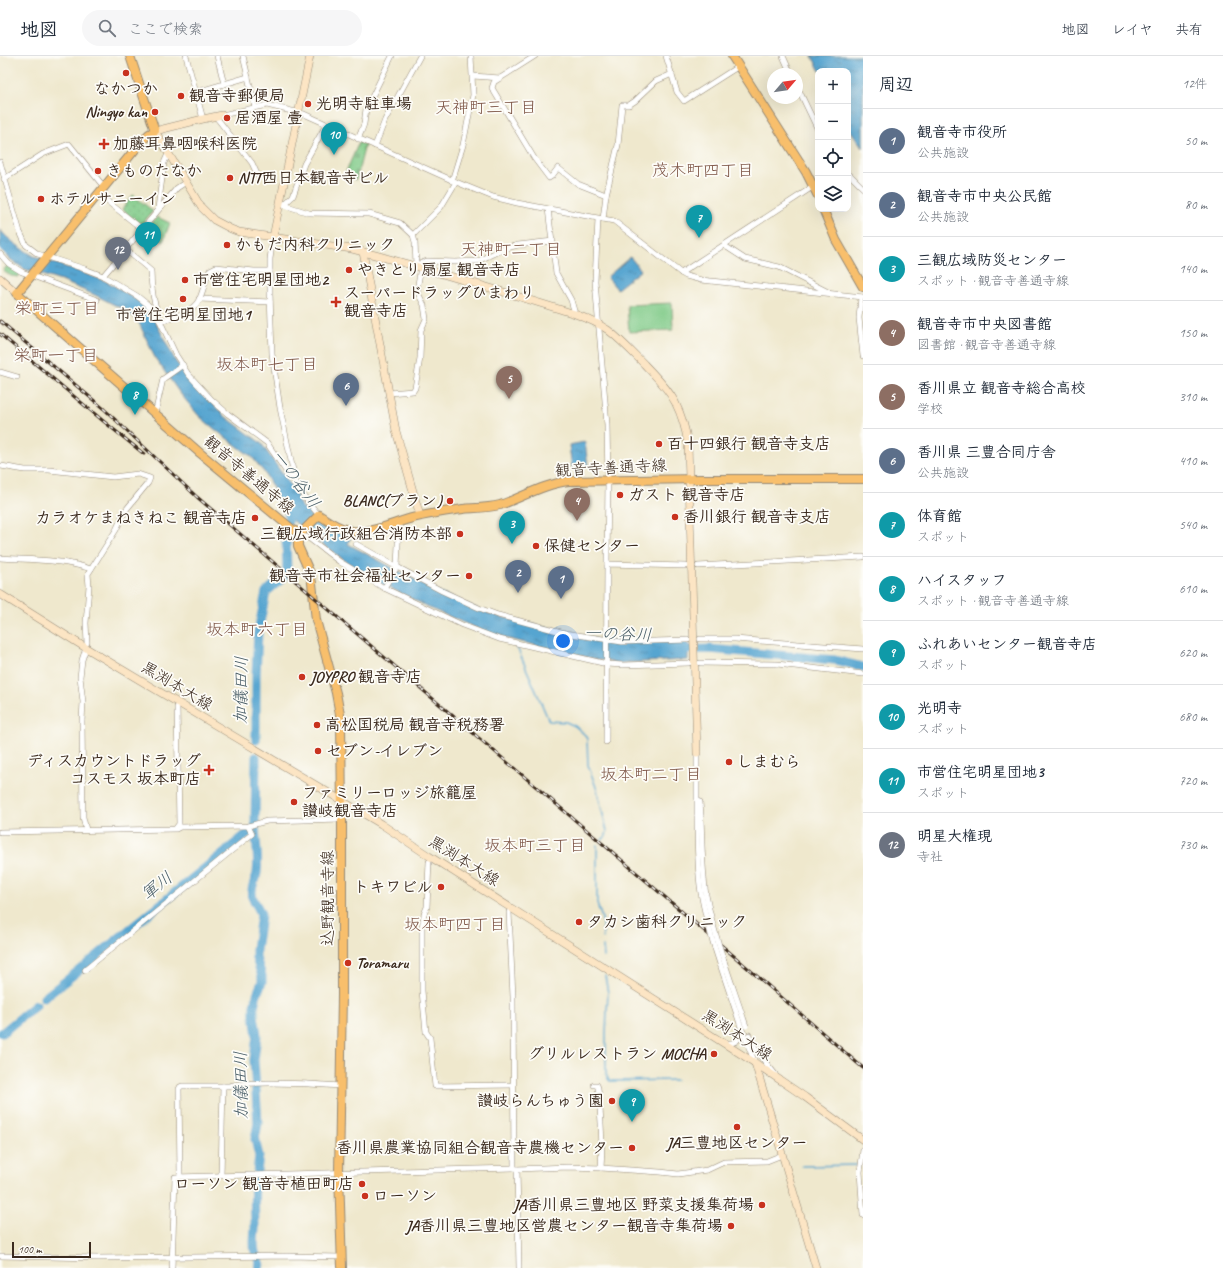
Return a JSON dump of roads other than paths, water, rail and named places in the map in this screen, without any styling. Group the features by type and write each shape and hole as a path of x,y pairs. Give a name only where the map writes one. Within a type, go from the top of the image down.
{"main road":[{"path":"17,293 142,141 149,134 155,131 130,56"},
{"path":"732,56 814,186"},
{"path":"824,212 836,240 863,287"},
{"name":"観音寺善通寺線","path":"17,293 200,453 292,529 302,533 318,516 342,528 352,531 380,528 420,516 497,505 543,487 561,482 690,479 863,479"},
{"name":"込野観音寺線","path":"302,533 298,539 298,546 310,573 316,620 341,720 342,819 339,1173 342,1268"}],"street":[{"path":"186,56 197,92 203,119"},
{"path":"217,56 224,84"},
{"path":"242,56 255,107"},
{"path":"310,56 282,204 273,237 270,271 270,302 272,354 275,378 295,480 300,491 318,516"},
{"path":"358,139 364,124 366,109 392,56"},
{"path":"375,146 385,120 420,56"},
{"path":"413,235 440,207 454,181 473,95 471,56"},
{"path":"535,56 494,82 492,88 534,158 549,178 558,168 578,184 606,195"},
{"path":"666,56 677,92 684,101 739,66"},
{"path":"783,56 788,68"},
{"path":"606,742 608,481 607,425 598,324 596,281 600,219 618,145 622,105 629,105 656,81 672,74"},
{"path":"472,76 500,78"},
{"path":"197,92 248,77"},
{"path":"803,99 815,124"},
{"path":"755,1063 749,1049 714,927 704,877 699,816 688,445 683,420 674,400 666,388 630,350 612,334 598,324 575,314 418,266 352,249 239,232 222,225 207,214 201,207 155,131 267,105 313,117 326,125 493,197 614,222 686,276 700,280 862,297 859,318 863,356"},
{"path":"219,116 252,164 257,174"},
{"path":"282,204 292,196 304,164 326,125"},
{"path":"4,179 43,154 69,144 104,187"},
{"path":"158,209 164,162 168,154"},
{"path":"0,162 20,232 26,245 38,254 103,276 137,296 154,312 160,321"},
{"path":"851,176 863,188"},
{"path":"103,276 158,209 177,188 186,182"},
{"path":"681,273 725,246 814,186"},
{"path":"98,194 142,229"},
{"path":"282,204 309,213 369,214 400,223 413,235 418,266 418,293 424,305 426,319 421,330 420,358 415,388 413,391 389,393"},
{"path":"548,209 556,273 571,300 575,314"},
{"path":"418,266 427,261 478,261 518,245 553,241"},
{"path":"725,246 745,259 779,267 831,293"},
{"path":"125,249 151,271 153,303 182,366 212,400 267,443 290,477 295,480"},
{"path":"363,252 400,445 420,516"},
{"path":"0,254 9,264 22,272 97,300"},
{"path":"160,321 184,312 193,306 199,299 210,270 216,267 270,271"},
{"path":"0,278 17,293"},
{"path":"199,299 270,302"},
{"path":"155,414 163,379 182,366"},
{"path":"0,372 17,377"},
{"path":"2,466 25,470 49,470 114,477 138,474 150,478 148,483 125,511 116,530 88,574 89,586 86,623 87,643"},
{"path":"384,588 397,567 398,522"},
{"path":"302,533 340,562 384,588 462,625 500,639 549,652 607,664 777,664 863,674"},
{"path":"356,544 442,592 498,615 565,633 622,642 735,639 863,649"},
{"path":"698,566 863,557"},
{"path":"0,558 63,562 92,569"},
{"path":"607,564 686,566"},
{"name":"黒渕本大線","path":"0,594 86,648 382,824 429,856 739,1052 778,1078 863,1140"},
{"path":"85,651 82,660 80,677 83,702 83,817 86,830"},
{"path":"176,829 179,824 177,707"},
{"path":"699,816 697,854 702,892 714,940 743,1027 758,1053 778,1078"},
{"path":"0,832 176,829 180,827 248,826 267,821 342,819"},
{"path":"85,970 252,834 248,826"},
{"path":"429,862 427,907 424,914 422,928 422,991 426,1032 430,1038 435,1086 513,1085"},
{"path":"509,912 513,997 513,1085 519,1268"},
{"path":"723,1042 732,1044 736,1042 740,1038 743,1027"},
{"path":"749,1035 755,1063 816,1268"},
{"path":"739,1052 747,1054 749,1049"},
{"path":"180,1176 180,1087 223,1086 256,1083 300,1083 340,1086"},
{"path":"594,1085 597,1085 598,1088 601,1112 601,1168"},
{"path":"221,1176 223,1086"},
{"path":"863,1150 860,1172 863,1215"},
{"path":"172,1268 175,1176 515,1168 601,1168 678,1174 707,1170 724,1162 767,1161 782,1155"},
{"path":"0,1256 172,1258 287,1256 341,1257"}],"water":[{"path":"812,56 863,56 863,148 851,131 851,68 818,68"},
{"path":"0,229 11,240 34,256 108,282 140,302 152,315 176,362 197,389 226,417 261,443 297,496 297,500 301,506 325,527 351,537 348,544 440,593 493,615 600,640 688,641 688,660 619,663 513,640 493,635 436,611 382,584 310,536 284,512 264,472 252,457 199,416 179,392 155,358 140,325 135,318 123,309 95,295 64,282 24,269 10,259 0,249"},
{"path":"630,257 641,270 617,289 607,277"},
{"path":"585,442 588,466 572,468 569,445"}],"waterway":[{"name":"加儀田川","path":"288,522 289,503"},
{"name":"加儀田川","path":"286,535 287,571"},
{"name":"加儀田川","path":"256,740 258,632 266,592 284,577"},
{"path":"516,645 549,721 566,722 575,726 585,735 587,739 588,765 597,790 607,831 606,836 602,840"},
{"name":"一の谷川","path":"676,650 709,649 835,660 863,667"},
{"name":"加儀田川","path":"255,822 256,757"},
{"name":"加儀田川","path":"255,828 258,867 252,889 252,895 261,915 256,958 262,976 262,982 257,994"},
{"name":"軍川","path":"87,964 248,833"},
{"path":"597,845 597,904 602,918 603,938"},
{"path":"603,947 604,957"},
{"name":"軍川","path":"44,998 82,968"},
{"path":"605,976 608,993 606,1032 606,1073 608,1079 610,1081 677,1080"},
{"name":"加儀田川","path":"256,998 254,1016 257,1035 254,1060 258,1123 255,1139 259,1156 257,1172"},
{"name":"軍川","path":"2,1033 36,1005"},
{"path":"802,1166 859,1165"},
{"name":"加儀田川","path":"256,1176 254,1195 254,1245 256,1255"},
{"name":"加儀田川","path":"259,1258 259,1268"}],"railway":[{"path":"0,321 104,409 197,497 863,1068"},
{"path":"0,334 144,454"}],"place":[{"name":"なかつか","path":"126,73"},
{"name":"観音寺郵便局","path":"181,96"},
{"name":"光明寺駐車場","path":"308,104"},
{"name":"Ningyo kan","path":"155,112"},
{"name":"居酒屋 壹","path":"227,118"},
{"name":"加藤耳鼻咽喉科医院","path":"104,144"},
{"name":"光明寺","path":"334,155"},
{"name":"きものたなか","path":"98,171"},
{"name":"NTT西日本観音寺ビル","path":"230,178"},
{"name":"ホテルサニーイン","path":"41,199"},
{"name":"体育館","path":"699,238"},
{"name":"かもだ内科クリニック","path":"227,245"},
{"name":"市営住宅明星団地3","path":"148,255"},
{"name":"明星大権現","path":"118,270"},
{"name":"やきとり扇屋 観音寺店","path":"349,270"},
{"name":"市営住宅明星団地2","path":"185,280"},
{"name":"市営住宅明星団地1","path":"183,299"},
{"name":"スーパードラッグひまわり 観音寺店","path":"336,302"},
{"name":"香川県立 観音寺総合高校","path":"509,399"},
{"name":"香川県 三豊合同庁舎","path":"346,406"},
{"name":"ハイスタッフ","path":"135,415"},
{"name":"百十四銀行 観音寺支店","path":"659,444"},
{"name":"ガスト 観音寺店","path":"620,495"},
{"name":"BLANC(ブラン)","path":"450,501"},
{"name":"香川銀行 観音寺支店","path":"675,517"},
{"name":"カラオケまねきねこ 観音寺店","path":"255,518"},
{"name":"観音寺市中央図書館","path":"577,521"},
{"name":"三観広域行政組合消防本部","path":"460,534"},
{"name":"三観広域防災センター","path":"512,544"},
{"name":"保健センター","path":"536,546"},
{"name":"観音寺市社会福祉センター","path":"469,576"},
{"name":"観音寺市中央公民館","path":"518,593"},
{"name":"観音寺市役所","path":"561,599"},
{"name":"JOYPRO 観音寺店","path":"302,677"},
{"name":"高松国税局 観音寺税務署","path":"317,725"},
{"name":"セブン-イレブン","path":"318,751"},
{"name":"しまむら","path":"729,762"},
{"name":"ディスカウントドラッグ コスモス 坂本町店","path":"209,770"},
{"name":"ファミリーロッジ旅籠屋 讃岐観音寺店","path":"294,802"},
{"name":"トキワビル","path":"441,887"},
{"name":"タカシ歯科クリニック","path":"579,922"},
{"name":"Toramaru","path":"348,963"},
{"name":"グリルレストラン MOCHA","path":"714,1054"},
{"name":"讃岐らんちゅう園","path":"612,1101"},
{"name":"ふれあいセンター観音寺店","path":"632,1122"},
{"name":"JA三豊地区センター","path":"737,1127"},
{"name":"香川県農業協同組合観音寺農機センター","path":"632,1148"},
{"name":"ローソン 観音寺植田町店","path":"362,1184"},
{"name":"ローソン","path":"365,1196"},
{"name":"JA香川県三豊地区 野菜支援集荷場","path":"762,1205"},
{"name":"JA香川県三豊地区営農センター観音寺集荷場","path":"731,1226"}],"district":[{"name":"天神町三丁目","path":"486,107"},
{"name":"茂木町四丁目","path":"703,170"},
{"name":"天神町二丁目","path":"511,249"},
{"name":"栄町三丁目","path":"57,308"},
{"name":"栄町一丁目","path":"56,355"},
{"name":"坂本町七丁目","path":"267,364"},
{"name":"坂本町六丁目","path":"257,629"},
{"name":"坂本町二丁目","path":"651,774"},
{"name":"坂本町三丁目","path":"535,845"},
{"name":"坂本町四丁目","path":"455,924"}]}
